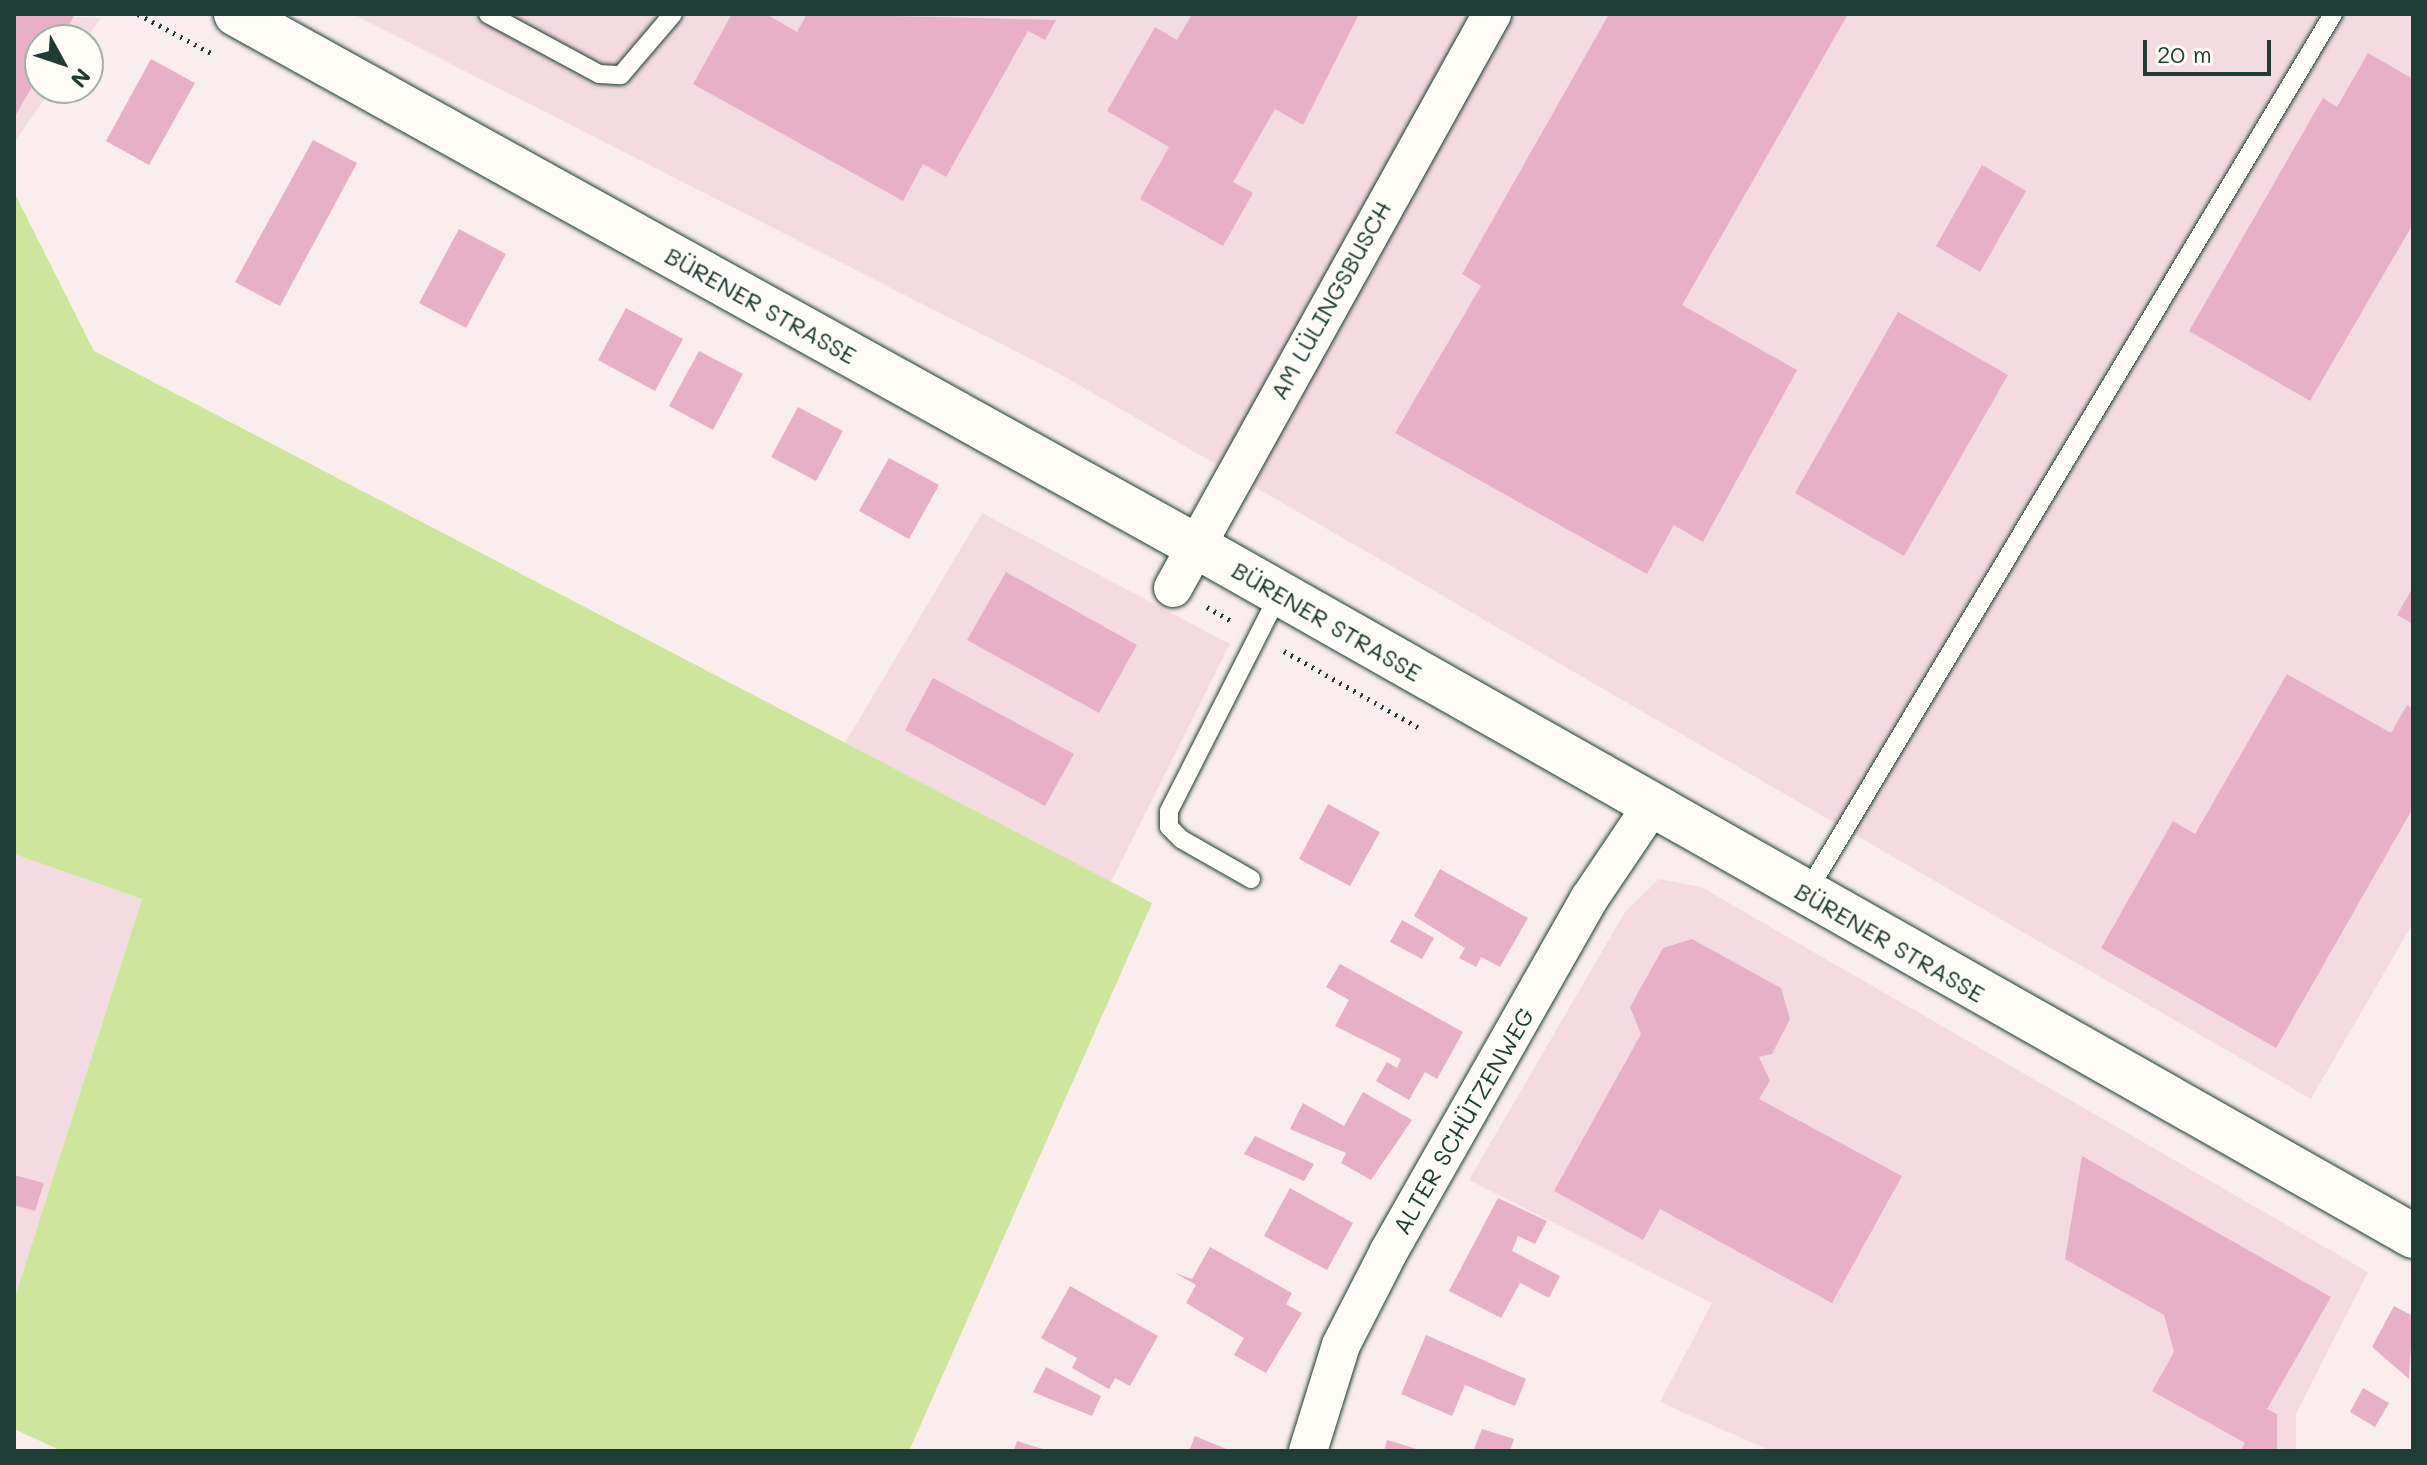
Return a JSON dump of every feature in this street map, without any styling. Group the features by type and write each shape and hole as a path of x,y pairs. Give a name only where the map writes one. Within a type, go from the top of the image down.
{"main road":[{"name":"BÜRENER STRASSE","path":"236,14 1196,546 1651,807 2413,1236"}],"street":[{"name":"AM LÜLINGSBUSCH","path":"1173,588 1492,14"},
{"name":"ALTER SCHÜTZENWEG","path":"1308,1451 1341,1345 1389,1251 1589,899 1651,807"}],"lane":[{"path":"488,14 599,74 621,75 673,14"},
{"path":"1805,894 2333,14"},
{"path":"1251,879 1181,839 1169,827 1169,811 1279,594"}],"shaded area":[{"path":"14,14 101,18 97,24 24,24 24,104 41,104 14,143"},
{"path":"353,14 2413,14 2413,923 2311,1099 1060,374"},
{"path":"982,513 1230,644 1111,882 845,743"},
{"path":"14,854 142,899 14,1300"},
{"path":"1659,879 1701,887 2368,1272 2296,1414 2296,1451 1771,1451 1660,1402 1712,1303 1469,1180 1625,912"}],"green space":[{"path":"14,192 94,351 1152,903 909,1451 62,1451 14,1429 14,1300 142,899 14,854"}],"building":[{"path":"14,14 75,14 69,24 24,24 24,101 14,118"},
{"path":"732,14 766,14 797,32 807,14 1056,20 1045,40 1028,31 946,177 923,164 903,201 693,84"},
{"path":"1192,14 1359,14 1303,125 1275,109 1233,182 1253,193 1223,246 1140,199 1169,147 1107,111 1155,27 1177,40"},
{"path":"1609,14 1848,14 1682,305 1797,370 1703,542 1674,525 1647,574 1395,433 1481,286 1462,274"},
{"path":"2368,53 2413,79 2413,224 2310,401 2189,331 2323,98 2337,107"},
{"path":"151,59 195,83 149,165 106,141"},
{"path":"313,140 357,163 280,306 235,282"},
{"path":"1982,165 2026,191 1980,272 1936,246"},
{"path":"459,229 506,254 466,328 419,303"},
{"path":"626,308 683,339 655,391 598,360"},
{"path":"1898,312 2008,375 1904,556 1795,493"},
{"path":"699,351 743,374 713,430 669,406"},
{"path":"798,407 843,431 816,481 771,457"},
{"path":"889,458 939,485 909,539 859,511"},
{"path":"1006,572 1137,645 1099,713 967,640"},
{"path":"2413,587 2413,624 2397,615"},
{"path":"2287,674 2391,733 2407,705 2413,709 2413,808 2276,1048 2101,948 2173,821 2195,834"},
{"path":"933,678 1074,754 1045,806 905,730"},
{"path":"1328,804 1380,832 1350,886 1299,859"},
{"path":"1440,869 1528,918 1500,967 1481,957 1476,967 1459,958 1465,948 1414,916"},
{"path":"1402,920 1434,938 1422,959 1390,942"},
{"path":"1692,939 1781,988 1790,1019 1772,1054 1759,1057 1770,1081 1759,1099 1902,1176 1832,1303 1660,1209 1643,1240 1554,1191 1641,1034 1630,1007 1663,948"},
{"path":"1340,964 1463,1032 1437,1079 1425,1072 1409,1100 1376,1081 1387,1062 1397,1068 1401,1059 1335,1026 1349,1000 1326,987"},
{"path":"1363,1092 1412,1120 1371,1180 1341,1163 1346,1153 1290,1129 1303,1103 1344,1126"},
{"path":"1255,1136 1314,1164 1304,1181 1244,1154"},
{"path":"2082,1156 2331,1297 2267,1409 2277,1414 2277,1451 2240,1451 2245,1443 2152,1391 2174,1352 2164,1315 2065,1259"},
{"path":"14,1175 44,1183 35,1211 14,1205"},
{"path":"1290,1188 1353,1223 1327,1270 1264,1236"},
{"path":"1498,1198 1547,1221 1535,1244 1518,1236 1512,1251 1560,1276 1549,1298 1520,1283 1501,1318 1449,1291"},
{"path":"1210,1247 1292,1293 1286,1304 1302,1313 1266,1373 1234,1355 1244,1338 1186,1303 1196,1285 1175,1273 1192,1279"},
{"path":"1070,1286 1158,1336 1130,1386 1115,1378 1109,1389 1072,1368 1077,1358 1041,1338"},
{"path":"2394,1306 2413,1316 2409,1379 2372,1347"},
{"path":"1426,1335 1526,1379 1515,1406 1465,1385 1452,1416 1401,1394"},
{"path":"1046,1367 1101,1396 1092,1416 1033,1392"},
{"path":"2363,1388 2389,1403 2375,1427 2350,1412"},
{"path":"1482,1429 1514,1439 1510,1451 1474,1449"},
{"path":"1195,1436 1231,1451 1189,1451"},
{"path":"1387,1440 1420,1450 1420,1451 1384,1451"},
{"path":"1017,1441 1046,1450 1046,1451 1014,1451"}]}
